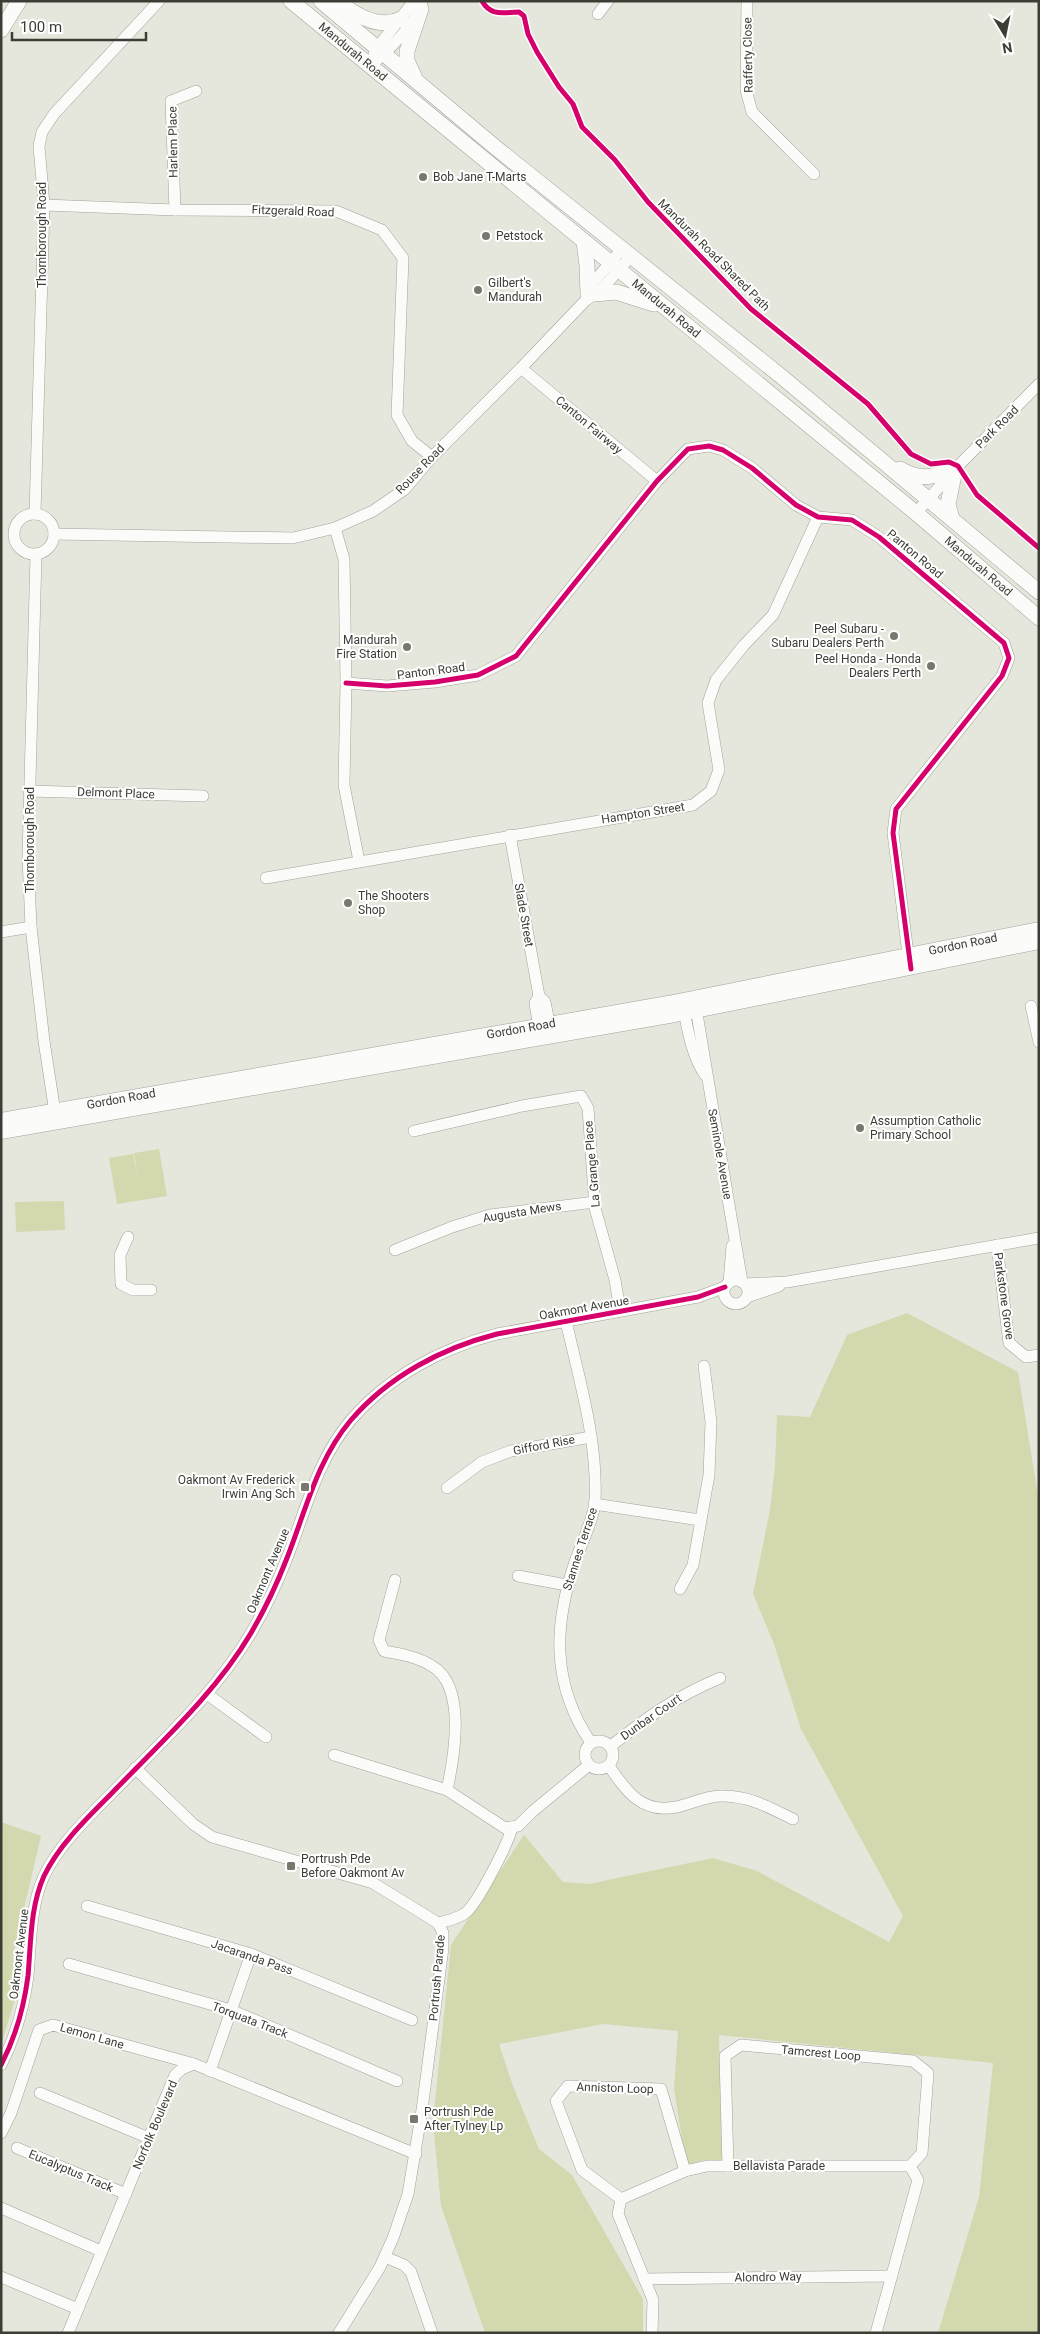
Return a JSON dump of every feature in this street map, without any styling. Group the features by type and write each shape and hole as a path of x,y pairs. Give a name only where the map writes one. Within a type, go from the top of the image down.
{"highway":[{"path":"1,30 19,1"},
{"name":"Mandurah Road","path":"291,1 913,511 1039,618"},
{"name":"Mandurah Road","path":"320,1 416,79 495,147 782,377 1039,592"},
{"path":"338,1 361,17 376,22 389,23 401,19"},
{"path":"416,79 406,57 419,4"},
{"path":"584,242 589,296 616,292 665,308"},
{"path":"875,455 912,476 924,478 955,470 948,504 952,519"}],"main road":[{"name":"Gordon Road","path":"909,962 1039,928"},
{"name":"Gordon Road","path":"1,1132 55,1117 689,1005 909,962 1039,942"},
{"name":"Gordon Road","path":"1,1120 55,1117"}],"street":[{"name":"Thornborough Road","path":"35,514 44,205 39,146 42,132 54,114 159,1"},
{"path":"598,14 608,1"},
{"name":"Rafferty Close","path":"747,1 746,90 752,112 814,174"},
{"path":"370,66 419,4"},
{"path":"381,51 401,19 419,4"},
{"name":"Harlem Place","path":"175,210 171,101 196,91"},
{"name":"Fitzgerald Road","path":"44,205 175,210 336,211 382,230 403,258 398,415 412,441 432,457"},
{"name":"Rouse Road","path":"54,534 293,538 335,528 373,511 405,489 432,457 521,368 589,296 627,252"},
{"name":"Canton Fairway","path":"521,368 657,481"},
{"name":"Park Road","path":"913,511 1039,384"},
{"name":"Panton Road","path":"346,683 387,686 435,682 478,675 516,656 657,481 688,449 709,446 723,450 752,468 796,505 818,517 852,520 879,537 1004,643 1008,658 1002,676 896,809 893,833 909,962"},
{"path":"35,514 49,520 54,534 49,548 36,555 27,554 20,549 7,534 20,519 27,515 35,514"},
{"name":"Hampton Street","path":"266,878 510,834 693,805 711,791 720,770 708,704 716,680 744,645 773,615 818,517"},
{"path":"335,528 344,559 346,683 344,784 359,861"},
{"name":"Thornborough Road","path":"36,555 28,857 31,927 55,1117"},
{"name":"Delmont Place","path":"29,791 203,796"},
{"name":"Slade Street","path":"510,834 539,996 535,1003 545,1031"},
{"path":"1,932 31,927"},
{"name":"Seminole Avenue","path":"689,1005 706,1076 744,1283"},
{"path":"1031,1006 1039,1042"},
{"name":"La Grange Place","path":"414,1131 522,1106 580,1096 588,1108 595,1202 620,1311"},
{"name":"Augusta Mews","path":"395,1250 452,1227 490,1215 595,1202"},
{"name":"Seminole Avenue","path":"727,1285 734,1232"},
{"path":"128,1238 120,1255 121,1284 133,1290 151,1290"},
{"path":"787,1282 747,1297 737,1304 729,1302 724,1293 727,1285 735,1280 744,1283 787,1282 1039,1238"},
{"name":"Parkstone Grove","path":"997,1245 1009,1343 1026,1357 1039,1355"},
{"path":"744,1283 748,1290 747,1297"},
{"name":"Oakmont Avenue","path":"1,2065 21,2012 27,1979 34,1913 43,1878 68,1841 206,1694 250,1634 281,1573 322,1465 345,1428 362,1408 383,1390 417,1366 460,1345 497,1334 698,1297 727,1285"},
{"name":"Oakmont Avenue","path":"698,1297 729,1302"},
{"name":"Stannes Terrace","path":"566,1321 591,1436 595,1484 594,1504 567,1585 559,1629 560,1673 572,1712 591,1743"},
{"path":"680,1589 693,1565 709,1475 711,1422 704,1366"},
{"name":"Gifford Rise","path":"448,1488 482,1462 511,1451 591,1436"},
{"path":"594,1504 700,1520"},
{"path":"518,1576 567,1585"},
{"path":"395,1580 379,1640 384,1651 413,1657 434,1666 446,1681 452,1702 456,1734 447,1790"},
{"name":"Dunbar Court","path":"611,1746 659,1709 686,1693 720,1678"},
{"path":"206,1694 266,1737"},
{"path":"603,1741 611,1746 614,1758 608,1766 598,1770 589,1765 584,1754 591,1743 603,1741"},
{"path":"334,1755 447,1790 505,1828 518,1826 533,1811 589,1765"},
{"path":"608,1766 628,1793 639,1803 655,1808 675,1807 698,1799 722,1796 750,1798 793,1819"},
{"name":"Portrush Parade","path":"135,1768 193,1824 212,1837 373,1883 438,1923 443,1933 443,1948 416,2154 405,2203 385,2257 369,2288 338,2333"},
{"path":"438,1923 454,1919 466,1913 503,1853 512,1827"},
{"name":"Jacaranda Pass","path":"88,1906 251,1954 412,2020"},
{"path":"210,2071 251,1954"},
{"name":"Torquata Track","path":"69,1964 230,2010 397,2081"},
{"name":"Lemon Lane","path":"1,2133 11,2113 39,2030 47,2026 59,2026 194,2064"},
{"name":"Tamcrest Loop","path":"728,2166 725,2056 742,2045 913,2061 928,2073 922,2154 910,2166"},
{"path":"194,2064 416,2154"},
{"name":"Norfolk Boulevard","path":"68,2333 176,2075 186,2066 194,2064"},
{"name":"Anniston Loop","path":"621,2199 582,2170 556,2101 568,2086 661,2089 685,2171"},
{"path":"40,2093 149,2138"},
{"name":"Eucalyptus Track","path":"17,2148 126,2194"},
{"name":"Bellavista Parade","path":"621,2199 685,2171 707,2166 910,2166"},
{"path":"876,2333 918,2180 910,2166"},
{"path":"621,2199 618,2214 653,2300 652,2333"},
{"path":"1,2208 101,2251"},
{"path":"385,2257 404,2265 412,2272 432,2333"},
{"name":"Alondro Way","path":"644,2279 892,2276"},
{"path":"1,2277 78,2309"}],"green space":[{"path":"159,1149 167,1196 117,1204 109,1158 133,1154 138,1177 134,1153"},
{"path":"64,1201 65,1230 16,1232 15,1202"},
{"path":"907,1313 1018,1372 1039,1502 1039,2333 938,2333 979,2197 993,2063 719,2035 722,2160 704,2160 686,2165 674,2089 678,2031 603,2024 499,2044 513,2086 539,2149 572,2175 643,2299 643,2333 485,2333 441,2206 433,2122 451,1945 524,1835 563,1882 589,1884 713,1858 757,1871 889,1942 903,1916 801,1729 774,1644 753,1594 770,1510 775,1467 777,1415 810,1417 847,1335"},
{"path":"1,1822 41,1836 13,1955 14,2003 1,2045"}],"cycle path":[{"name":"Mandurah Road Shared Path","path":"482,1 494,12 519,12 524,16 528,34 537,52 559,87 573,104 582,127 615,160 648,202 751,309 868,404 911,454 931,464 949,462 958,466 977,495 1039,548"},
{"path":"346,683 387,686 435,682 478,675 516,656 657,481 688,449 709,446 723,450 752,468 796,505 818,517 852,520 879,537 1004,643 1009,658 1002,676 896,809 893,833 911,969"},
{"path":"1,2065 15,2033 24,1999 36,1900 44,1876 57,1853 74,1832 186,1717 221,1677 237,1655 275,1587 313,1486 329,1452 351,1420 366,1404 399,1377 456,1347 497,1334 698,1297 725,1287"}],"place":[{"name":"Bob Jane T-Marts","path":"423,177"},
{"name":"Petstock","path":"486,236"},
{"name":"Gilbert's Mandurah","path":"478,290"},
{"name":"Peel Subaru - Subaru Dealers Perth","path":"894,636"},
{"name":"Mandurah Fire Station","path":"407,647"},
{"name":"Peel Honda - Honda Dealers Perth","path":"931,666"},
{"name":"The Shooters Shop","path":"348,903"},
{"name":"Assumption Catholic Primary School","path":"860,1128"},
{"name":"Oakmont Av Frederick Irwin Ang Sch","path":"305,1487"},
{"name":"Portrush Pde Before Oakmont Av","path":"291,1866"},
{"name":"Portrush Pde After Tylney Lp","path":"414,2119"}]}
